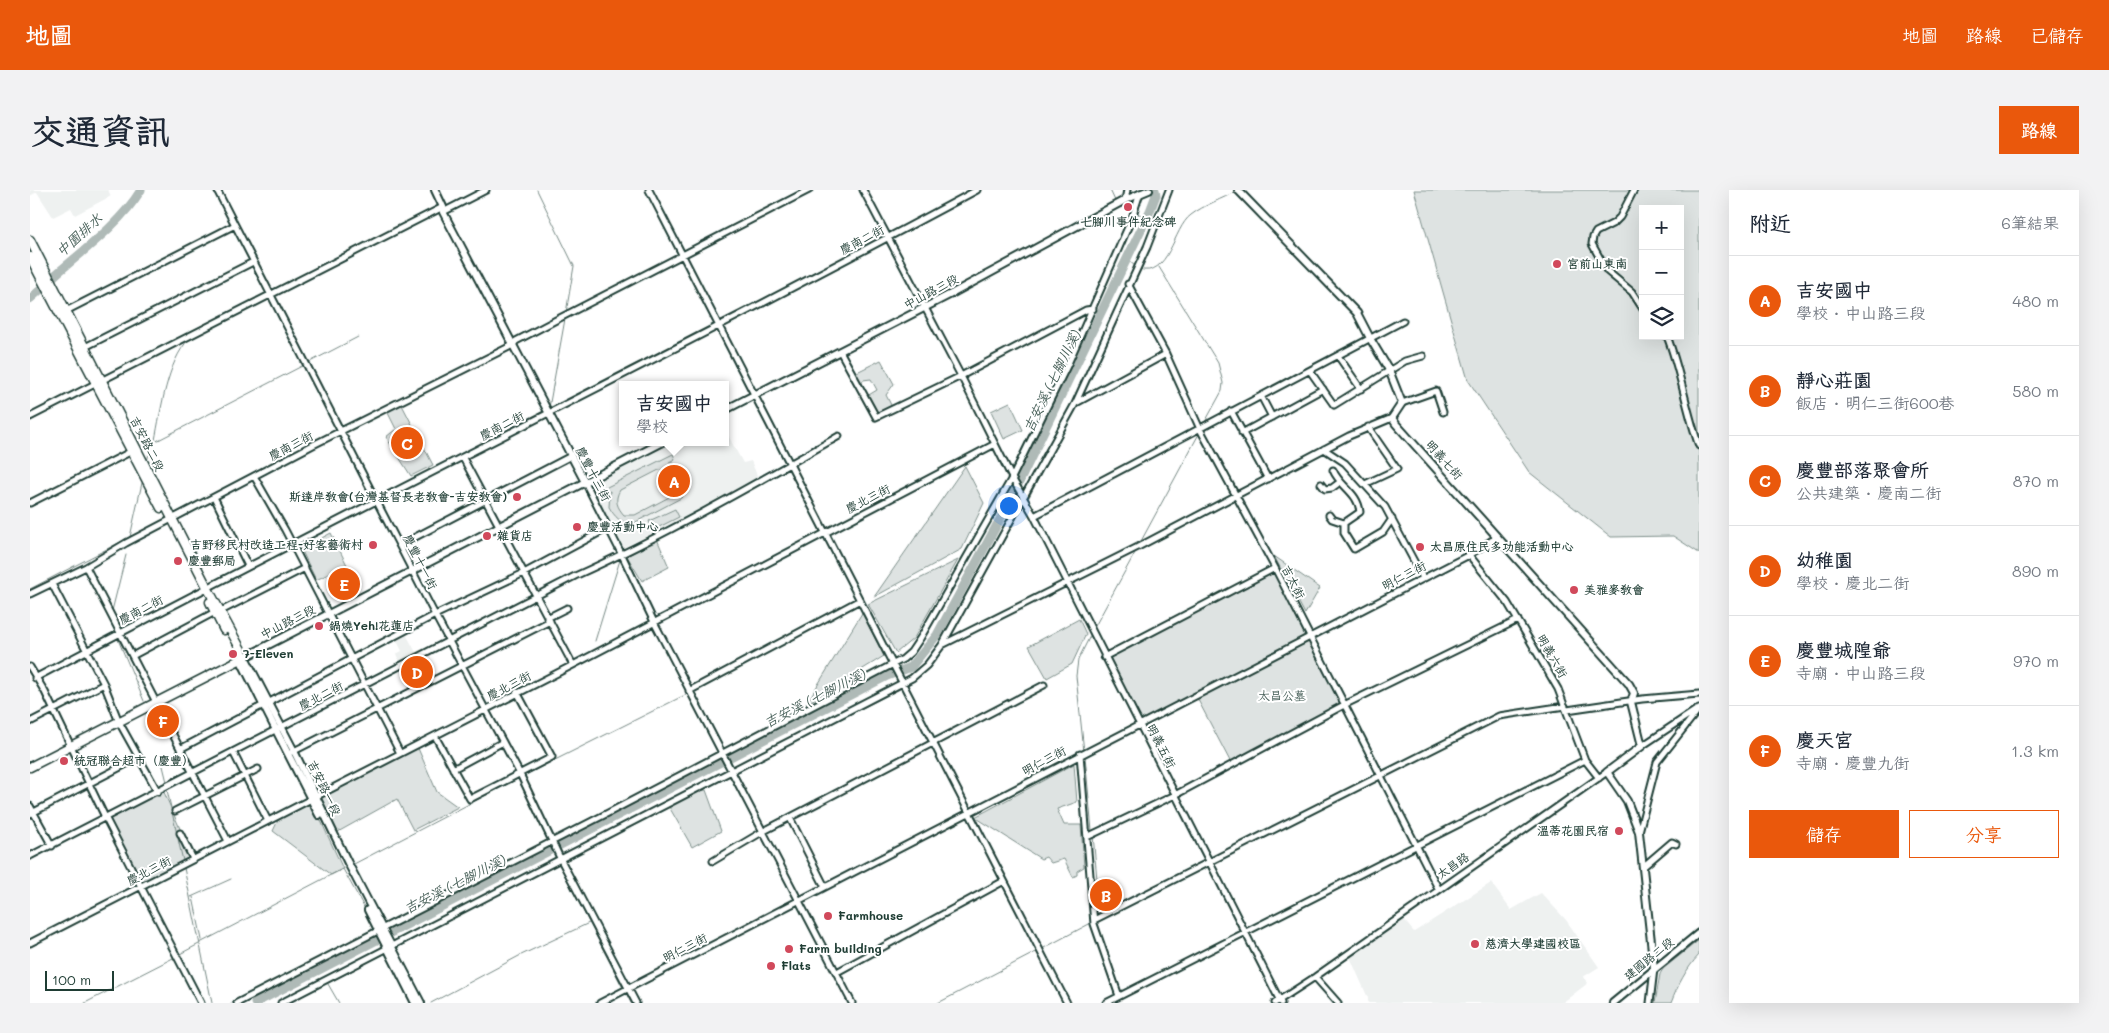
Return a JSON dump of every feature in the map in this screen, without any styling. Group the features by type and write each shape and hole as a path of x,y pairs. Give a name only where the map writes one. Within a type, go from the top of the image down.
{"main road":[{"name":"吉安路二段","path":"31,243 85,347 99,381"},
{"name":"吉安路二段","path":"30,257 99,381 243,658"},
{"name":"中山路三段","path":"30,767 243,658"}],"street":[{"name":"慶豐十一街","path":"216,190 342,431 435,615 520,774 561,860 636,1003"},
{"name":"慶豐十三街","path":"435,190 548,414 585,482 689,691 797,901 837,972 852,1003"},
{"path":"30,417 270,293 486,190"},
{"path":"649,190 1067,1003"},
{"path":"683,256 809,190"},
{"name":"明義五街","path":"863,190 924,308 962,376 1012,478 1034,516 1279,1002"},
{"name":"慶南二街","path":"36,678 290,544 719,327 977,190"},
{"path":"1125,200 1127,190"},
{"path":"281,1003 561,860 902,681 912,678 927,665 942,645 1075,404 1128,284 1147,247 1170,190"},
{"path":"1634,190 1620,217 1614,223 1596,232 1592,244 1607,272 1632,292 1639,303"},
{"path":"1239,191 1357,313 1370,340 1389,370 1402,403"},
{"path":"236,1003 894,664 911,652 921,638 1012,478 1067,366 1144,192"},
{"name":"中山路三段","path":"729,408 924,308 1125,200 1144,192"},
{"path":"66,311 235,225"},
{"name":"慶南三街","path":"30,594 86,567 126,543 254,476 513,345 519,339 683,256"},
{"path":"85,347 253,262"},
{"name":"吉太街","path":"1128,284 1166,354 1200,429 1275,568 1439,890"},
{"path":"840,351 876,417 962,376 1086,310 1093,309"},
{"path":"1034,516 1403,321"},
{"path":"1668,340 1681,375 1688,412 1699,446"},
{"path":"1075,404 1166,354"},
{"path":"1338,356 1361,389"},
{"path":"1310,370 1334,405 1405,361 1423,356"},
{"path":"1242,433 1323,389"},
{"path":"942,645 1324,449 1368,427 1392,418 1402,403 1436,391 1443,412"},
{"path":"1261,396 1272,417"},
{"path":"1231,411 1268,479"},
{"name":"明義七街","path":"1392,418 1629,684 1634,693 1631,702 1642,746"},
{"path":"1365,484 1397,468 1368,427"},
{"name":"慶北二街","path":"30,856 158,792 575,576 622,555 791,465 839,436"},
{"name":"慶北三街","path":"30,943 573,665 995,444"},
{"name":"中山路三段","path":"243,658 655,446"},
{"path":"1324,449 1344,464 1385,507 1423,578"},
{"path":"30,503 134,450"},
{"path":"400,545 571,456"},
{"path":"463,458 500,525 510,550 573,665"},
{"path":"1333,470 1340,482 1357,498 1360,512 1344,523"},
{"path":"254,476 305,568 400,754"},
{"path":"1321,484 1325,489 1332,488 1340,482"},
{"path":"214,497 248,566"},
{"path":"1329,515 1332,519 1344,523"},
{"path":"1344,523 1344,533 1354,549 1384,532 1392,519"},
{"path":"180,749 435,615 524,573 608,528"},
{"name":"明仁三街","path":"600,1003 1083,752 1469,555 1497,536"},
{"name":"明義六街","path":"1469,555 1507,602 1518,620 1558,689 1585,760 1599,778"},
{"path":"86,567 228,841"},
{"path":"132,656 305,568"},
{"path":"1104,657 1275,568"},
{"path":"52,584 104,684 119,722 158,792"},
{"path":"689,691 860,600"},
{"path":"294,751 500,646 567,608"},
{"path":"1087,837 1175,795 1344,705 1518,620"},
{"name":"吉安路一段","path":"243,658 279,728 294,751 313,798 390,948"},
{"path":"30,667 201,1003"},
{"path":"30,722 104,684"},
{"path":"713,861 762,832 1044,685"},
{"path":"435,736 470,799 552,757 517,692"},
{"path":"1094,920 1380,774 1499,716 1699,694"},
{"path":"1642,746 1699,708"},
{"path":"1639,832 1657,762 1699,708"},
{"path":"453,769 503,742"},
{"name":"太昌路","path":"1279,1002 1642,746"},
{"path":"233,752 268,821"},
{"path":"1083,752 1087,837 1094,920 1119,996"},
{"path":"32,814 138,758"},
{"path":"1106,1003 1585,760"},
{"path":"175,810 258,769"},
{"path":"1607,772 1627,801 1639,832 1654,969 1650,1003"},
{"path":"30,806 32,814 52,846"},
{"path":"790,818 825,887"},
{"path":"180,833 193,859"},
{"path":"1644,866 1672,842 1676,844"},
{"path":"837,972 1004,881"},
{"name":"建國路二段","path":"1613,1003 1699,933"},
{"path":"390,948 415,1003"},
{"path":"390,948 421,1003"},
{"path":"1315,977 1338,1003"}],"shaded area":[{"path":"30,190 108,190 111,196 75,215 71,208 53,217 37,192 30,196"},
{"path":"729,437 743,463 751,461 759,480 624,547 589,483 663,446 729,446"},
{"path":"406,634 418,656 401,664 396,654 402,651 396,639"},
{"name":"慈濟大學建國校區","path":"1491,883 1511,910 1541,893 1566,920 1599,967 1583,977 1588,983 1562,1003 1368,1003 1368,998 1350,957 1403,919 1414,932"}],"green space":[{"path":"1414,190 1699,190 1699,553 1673,536 1611,537 1529,472 1468,380"},
{"path":"881,360 894,384 886,395 892,407 878,414 867,396 877,390 871,379 863,380 861,384 855,373"},
{"path":"1010,402 1023,430 1004,439 991,411"},
{"path":"401,403 433,465 411,476 386,437 396,429 387,411"},
{"path":"673,454 675,459 669,462 680,468 686,481 681,498 632,524 621,521 616,517 609,507 610,491 603,494 601,490","holes":["659,470 673,472 677,482 675,494 635,515 624,515 617,503 620,490"]},
{"path":"965,466 984,503 962,549 874,597"},
{"path":"675,509 679,517 653,530 649,521"},
{"path":"331,533 347,565 316,580 301,549"},
{"path":"657,539 669,567 642,581 627,556"},
{"path":"1274,556 1320,588 1305,614"},
{"path":"958,560 914,638 896,653 868,604"},
{"path":"1274,571 1305,636 1140,722 1106,658"},
{"path":"862,613 884,656 806,704"},
{"path":"1079,619 1086,634 1072,664 1047,678 1029,646"},
{"name":"太昌公墓","path":"1308,638 1342,708 1232,765 1197,698"},
{"path":"417,746 437,792 458,807 413,830 397,799 336,833 316,797"},
{"path":"1074,764 1077,802 1057,809 1064,825 1081,825 1084,867 1077,871 1077,875 1073,877 1064,859 1051,863 1046,857 1041,859 975,817"},
{"path":"163,790 193,858 142,886 107,818"},
{"path":"706,790 721,831 692,847 668,805 689,793"},
{"path":"311,799 343,869 331,875 273,831 281,814"},
{"path":"1699,940 1699,955 1676,990 1671,1003 1655,1003 1660,974 1663,969"}],"waterway":[{"name":"中園排水","path":"54,276 112,225 141,190"},
{"path":"537,190 574,266 566,313"},
{"path":"1110,190 1116,203"},
{"name":"吉安溪 (七腳川溪)","path":"255,1003 887,676 911,667 937,635 1011,499 1150,211 1156,195 1155,190"},
{"path":"1139,269 1149,270 1157,267 1164,260 1185,221 1196,211 1237,191"},
{"path":"1121,206 1131,210"},
{"path":"1135,212 1147,218"},
{"path":"1127,259 1136,267"},
{"path":"1159,267 1218,363 1223,383 1222,391 1204,424"},
{"path":"1132,286 1140,270"},
{"name":"中園排水","path":"30,299 39,291"},
{"path":"1115,322 1129,292"},
{"path":"549,408 565,319"},
{"path":"308,363 358,337"},
{"path":"155,440 170,373 181,349 189,339"},
{"path":"141,449 304,365"},
{"path":"1028,499 1064,429"},
{"path":"1140,543 1200,432"},
{"path":"147,461 149,454"},
{"path":"30,589 130,537 142,483"},
{"path":"949,638 1024,505"},
{"path":"1094,628 1136,551"},
{"path":"112,611 126,555"},
{"path":"595,641 620,560"},
{"path":"44,589 53,589"},
{"path":"113,625 115,632"},
{"path":"1084,752 1076,676 1078,660 1091,634"},
{"path":"117,637 144,701"},
{"path":"906,686 928,669 944,646"},
{"path":"734,773 902,688"},
{"path":"523,776 689,693"},
{"path":"149,714 153,727"},
{"path":"1085,756 1092,831"},
{"path":"161,758 167,782"},
{"path":"352,865 519,778"},
{"path":"167,790 183,861"},
{"path":"1093,835 1100,913"},
{"path":"563,862 608,837"},
{"path":"398,947 560,863"},
{"path":"559,864 624,990"},
{"path":"200,943 346,867"},
{"path":"184,868 212,1003"},
{"path":"343,869 365,909"},
{"path":"191,897 231,879"},
{"path":"193,897 202,940"},
{"path":"431,1003 519,956 589,923"},
{"path":"1042,949 1091,923"},
{"path":"231,1003 348,943"},
{"path":"178,955 199,944"},
{"path":"938,1003 1038,951"},
{"path":"289,1003 386,953"},
{"path":"85,1003 175,957"},
{"path":"328,984 339,1003"},
{"path":"626,993 631,1003"}],"place":[{"name":"七腳川事件紀念碑","path":"1128,207"},
{"name":"宮前山東南","path":"1557,264"},
{"name":"慶豐部落聚會所","path":"407,443"},
{"name":"吉安國中","path":"674,481"},
{"name":"斯達岸教會(台灣基督長老教會-吉安教會)","path":"517,497"},
{"name":"慶豐活動中心","path":"577,527"},
{"name":"雜貨店","path":"487,536"},
{"name":"吉野移民村改造工程-好客藝術村","path":"373,545"},
{"name":"太昌原住民多功能活動中心","path":"1420,547"},
{"name":"慶豐郵局","path":"178,561"},
{"name":"慶豐城隍爺","path":"344,584"},
{"name":"美雅麥教會","path":"1574,590"},
{"name":"鍋燒Yeh!花蓮店","path":"319,626"},
{"name":"7-Eleven","path":"233,654"},
{"name":"幼稚園","path":"417,672"},
{"name":"慶天宮","path":"163,721"},
{"name":"統冠聯合超市（慶豐）","path":"64,761"},
{"name":"溫蒂花園民宿","path":"1619,831"},
{"name":"靜心莊園","path":"1106,895"},
{"name":"Farmhouse","path":"828,916"},
{"name":"慈濟大學建國校區","path":"1475,944"},
{"name":"Farm building","path":"789,949"},
{"name":"Flats","path":"771,966"}]}
